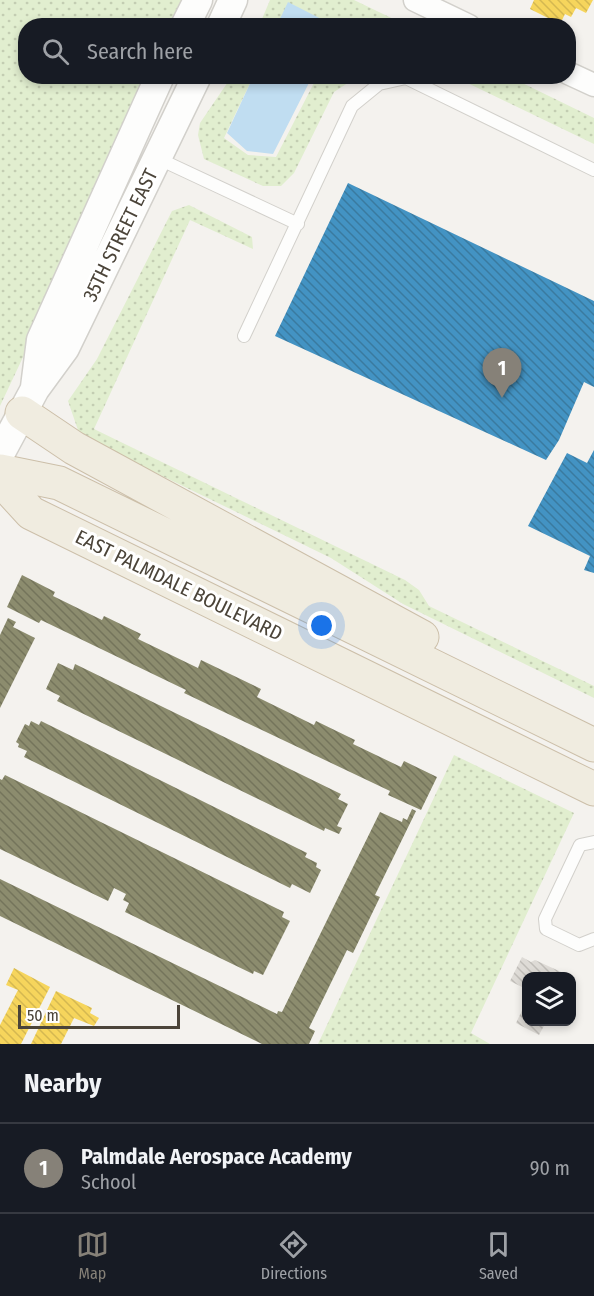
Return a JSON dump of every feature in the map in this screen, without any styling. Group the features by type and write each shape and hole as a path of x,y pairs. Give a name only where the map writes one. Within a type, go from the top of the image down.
{"highway":[{"path":"28,401 74,447 447,651 487,692"},
{"name":"EAST PALMDALE BOULEVARD","path":"0,471 59,483 594,745"},
{"name":"EAST PALMDALE BOULEVARD","path":"0,479 31,513 594,789"}],"street":[{"path":"189,18 198,0"},
{"path":"201,18 204,0"},
{"path":"225,18 234,0"},
{"path":"417,0 453,18"},
{"path":"576,77 594,85"},
{"name":"35TH STREET EAST","path":"28,401 41,340 156,84"},
{"path":"157,158 147,149 147,138 171,84"},
{"name":"35TH STREET EAST","path":"0,453 28,401 65,348 192,84"}],"lane":[{"path":"243,336 352,106 379,84"},
{"path":"418,84 594,170"},
{"path":"157,158 298,224"},
{"path":"594,842 579,845 545,919 546,929 579,945 594,939"}],"green space":[{"path":"0,0 190,0 181,18 18,18 18,84 152,84 0,406"},
{"path":"270,0 354,0 391,18 262,18"},
{"path":"227,84 250,84 224,138 248,155 276,157 313,84 346,84 334,92 294,173 281,186 263,186 204,159 198,135 200,123"},
{"path":"470,84 524,84 594,118 594,144"},
{"path":"189,205 252,237 253,249 190,220 94,429 405,580 419,590 429,606 594,686 594,698 403,604 331,558 80,436 68,401 97,359 172,211"},
{"path":"454,755 574,813 471,1033 490,1044 318,1044"}],"water":[{"path":"288,2 319,18 280,18"},
{"path":"250,84 308,84 273,154 247,151 227,133"}],"building: Homes":[{"path":"534,0 593,0 586,13 576,8 571,17 565,14 563,18 548,18 530,9"},
{"path":"14,968 50,987 21,1044 0,1044 0,1025 18,990 6,985"},
{"path":"56,991 92,1008 90,1013 99,1018 94,1026 74,1018 61,1044 31,1044"}],"building: Schools":[{"path":"348,183 594,301 594,387 584,382 559,440 546,460 275,336"},
{"path":"594,450 594,573 584,570 590,556 528,526 567,453 587,463"}],"building: Industry":[{"path":"22,575 55,592 53,596 102,620 104,616 141,634 138,639 198,668 201,660 261,689 257,697 314,725 316,721 355,740 353,744 401,767 404,761 437,777 421,810 388,795 390,791 184,693 186,690 41,620 39,623 7,607"},
{"path":"8,618 16,622 13,627 35,638 0,708 0,635"},
{"path":"58,663 73,670 75,664 341,794 338,799 348,804 337,826 342,828 339,834 325,828 324,831 57,701 60,696 46,689"},
{"path":"31,721 39,725 41,721 307,853 305,857 317,863 316,867 321,870 310,893 292,884 290,888 24,757 27,751 18,747 19,744 16,742 25,724 29,726"},
{"path":"5,775 284,912 282,917 290,921 263,975 254,971 253,974 125,912 129,903 123,900 126,894 114,888 108,901 0,849 0,779 2,780"},
{"path":"412,809 416,811 375,895 380,897 353,953 347,950 309,1028 315,1031 309,1044 262,1044 0,916 0,879 277,1014 278,1011 282,1012 380,812 402,822 403,818 407,820"}],"building: Other":[{"path":"522,957 531,962 535,960 561,972 522,972 522,987 510,981"},
{"path":"522,1010 522,1026 544,1026 539,1035 516,1023"}],"place":[{"name":"Palmdale Aerospace Academy","path":"502,398"}]}
